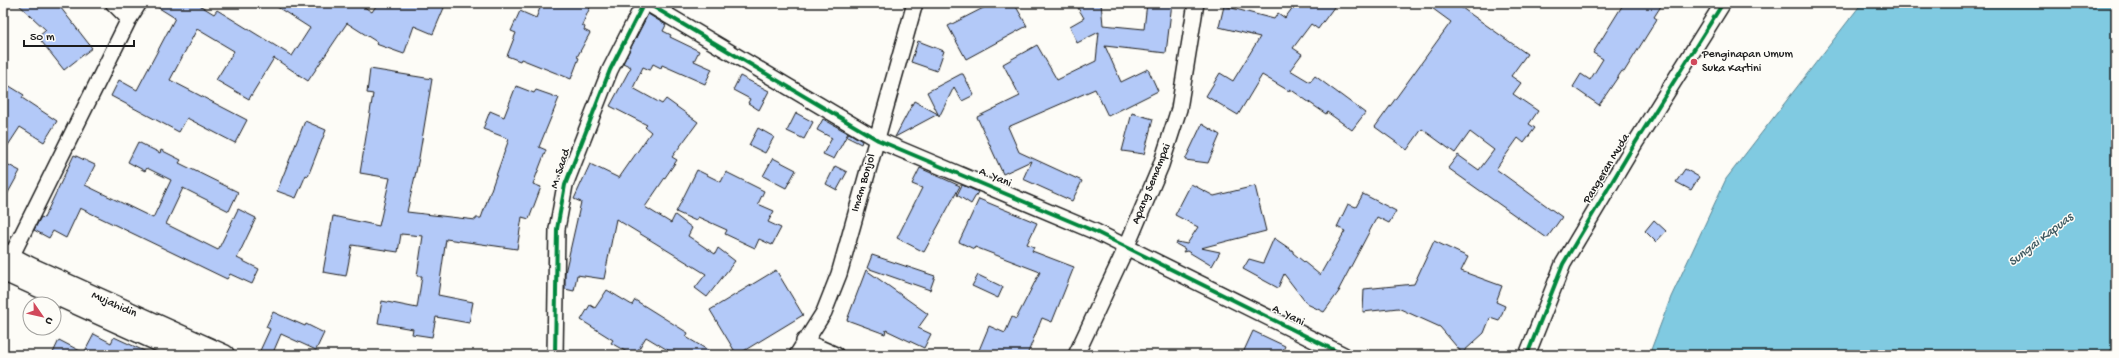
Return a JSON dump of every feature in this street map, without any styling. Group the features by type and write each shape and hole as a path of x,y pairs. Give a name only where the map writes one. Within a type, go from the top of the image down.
{"main road":[{"name":"Mujahidin","path":"5,266 188,355"},
{"name":"Mujahidin","path":"5,266 225,355"}],"street":[{"path":"113,3 129,19"},
{"path":"5,266 129,19 139,3"},
{"name":"M. Saad","path":"555,355 557,229 565,185 608,74 644,3"},
{"name":"A. Yani","path":"647,3 878,140 1096,232 1344,355"},
{"name":"Imam Bonjol","path":"797,355 804,341 824,312 831,295 878,140 915,3"},
{"name":"Apang Semampai","path":"1076,355 1126,248 1161,165 1170,139 1179,108 1196,3"},
{"name":"Pangeran Muda","path":"1527,355 1563,264 1630,151 1723,3"},
{"path":"804,341 836,355"}],"water":[{"name":"Sungai Kapuas","path":"1862,3 2116,3 2116,355 1649,355 1671,297 1726,179"}],"building":[{"path":"17,3 57,3 92,48 64,70 38,37 46,30"},
{"path":"151,3 196,3 214,14 217,10 292,56 310,28 271,3 358,3 372,12 378,3 446,3 433,34 414,26 404,54 376,44 377,42 347,23 308,81 274,58 249,99 216,80 234,51 197,29 170,80 247,120 235,143 187,118 179,132 111,96 119,80 137,90 175,18"},
{"path":"542,3 592,3 582,25 585,27 584,30 590,33 577,57 579,58 571,79 521,59 520,61 507,56 516,33 511,31 520,11 536,18"},
{"path":"993,3 1014,3 1027,26 966,59 948,26"},
{"path":"1075,3 1101,3 1103,25 1144,29 1147,3 1172,3 1166,53 1105,46 1121,82 1148,69 1158,91 1108,116 1095,89 1008,127 1019,152 1082,181 1072,201 1023,179 1031,161 1003,174 977,117 1020,96 1003,64 1037,45 1057,80 1096,61 1099,32 1077,43 1070,26 1084,18"},
{"path":"1296,3 1337,3 1318,29 1311,24 1293,48 1302,54 1290,70 1310,82 1315,76 1365,113 1352,130 1327,112 1326,114 1290,89 1289,91 1262,75 1238,115 1206,96 1220,73 1233,81 1260,37 1219,27 1224,6 1274,19 1278,13 1285,18"},
{"path":"1425,3 1455,3 1527,54 1511,76 1521,83 1513,94 1538,111 1529,124 1535,128 1524,143 1518,138 1496,169 1562,217 1547,238 1448,168 1458,155 1479,170 1494,150 1470,132 1455,153 1422,129 1407,150 1375,127 1451,22"},
{"path":"1624,3 1663,3 1654,17 1657,19 1624,72 1622,71 1599,105 1573,87 1581,74 1590,80 1603,59 1593,53"},
{"path":"648,14 666,25 663,31 671,35 670,37 699,51 694,61 712,69 705,84 662,65 661,68 653,64 650,70 643,67 633,88 662,104 666,99 698,122 672,157 677,160 645,207 671,223 675,215 692,228 688,236 715,254 718,248 735,261 707,297 695,288 706,274 616,219 604,279 577,275 574,291 565,289 565,273 581,202 574,199 590,164 619,178 651,132 645,127 647,125 610,106 631,67 623,63"},
{"path":"918,41 944,51 937,71 911,62"},
{"path":"370,69 432,79 419,158 407,212 476,220 476,218 481,218 509,139 483,129 490,111 504,117 516,86 534,93 536,90 559,98 539,147 546,150 533,184 541,187 529,219 522,217 517,249 446,239 438,295 473,302 469,323 436,317 432,337 412,334 413,329 378,323 382,301 417,308 422,276 417,276 423,236 401,234 398,252 352,245 346,276 323,272 333,216 379,226 390,178 360,173 373,94 367,93"},
{"path":"963,74 974,95 962,101 954,87 939,117 927,92"},
{"path":"740,76 769,91 759,110 748,103 750,99 733,90"},
{"path":"3,82 24,95 22,98 57,121 44,142 20,127 3,153"},
{"path":"914,101 938,114 895,137"},
{"path":"796,113 813,122 804,139 787,131"},
{"path":"1132,113 1153,119 1144,154 1122,151"},
{"path":"823,119 848,133 834,159 823,154 832,138 817,130"},
{"path":"305,121 326,130 308,176 306,175 296,198 277,191"},
{"path":"1202,124 1220,135 1208,163 1185,160"},
{"path":"758,128 774,137 765,153 749,145"},
{"path":"849,133 862,141 861,144 847,137"},
{"path":"138,142 160,153 161,150 181,160 179,163 238,192 229,211 183,188 166,224 218,250 238,209 256,218 237,258 259,269 252,284 230,274 227,279 80,208 66,238 53,231 49,238 34,230 41,217 44,218 74,155 95,165 85,185 153,218 171,180 147,168 145,171 128,162"},
{"path":"773,158 796,170 786,188 763,176"},
{"path":"3,162 20,171 3,202"},
{"path":"835,166 847,172 837,190 826,184"},
{"path":"920,168 960,186 924,252 897,238 922,188 912,184"},
{"path":"1685,169 1699,177 1691,190 1676,182"},
{"path":"697,170 721,182 726,172 764,191 758,204 774,211 768,222 781,228 772,245 759,239 755,248 725,234 727,230 698,217 696,221 676,212"},
{"path":"1191,184 1214,196 1255,186 1266,231 1201,248 1220,252 1212,266 1187,251 1183,252 1185,249 1176,244 1177,242 1187,244 1198,227 1175,215"},
{"path":"962,185 978,192 971,204 957,195"},
{"path":"1363,194 1396,211 1389,223 1377,217 1338,291 1340,290 1324,312 1307,304 1284,274 1278,288 1243,269 1249,259 1263,263 1274,238 1293,251 1293,253 1320,275 1345,231 1337,227 1348,204 1356,207"},
{"path":"979,199 1037,223 1027,244 1034,247 1032,251 1074,267 1052,322 1042,318 1027,355 977,355 989,326 1005,333 1012,317 1016,319 1040,272 975,247 974,249 959,242"},
{"path":"1654,220 1666,231 1656,242 1645,231"},
{"path":"1434,241 1468,257 1461,271 1502,286 1496,302 1505,306 1499,321 1490,318 1484,333 1462,353 1440,327 1398,308 1363,312 1364,289 1414,284"},
{"path":"872,255 935,276 930,290 867,268"},
{"path":"776,270 803,315 737,355 710,310"},
{"path":"866,270 928,314 918,328 931,334 924,348 886,330 885,334 847,320"},
{"path":"978,275 1003,287 998,298 972,286"},
{"path":"607,290 632,305 635,300 688,333 686,337 716,355 676,355 646,337 635,355 632,355 611,343 613,340 581,320 590,305 595,308"},
{"path":"273,312 305,326 306,324 324,333 316,350 281,334 272,355 258,355 270,329 266,327"},
{"path":"1253,331 1285,346 1281,355 1242,355"},
{"path":"94,334 111,343 114,337 153,355 52,355 59,340 84,353"}],"cycle path":[{"path":"555,355 557,229 565,185 610,70 644,3"},
{"path":"647,3 878,140 1096,232 1344,355"},
{"path":"1527,355 1563,264 1634,145 1723,3"}],"place":[{"name":"Penginapan Umum Suka Kartini","path":"1694,62"}]}
